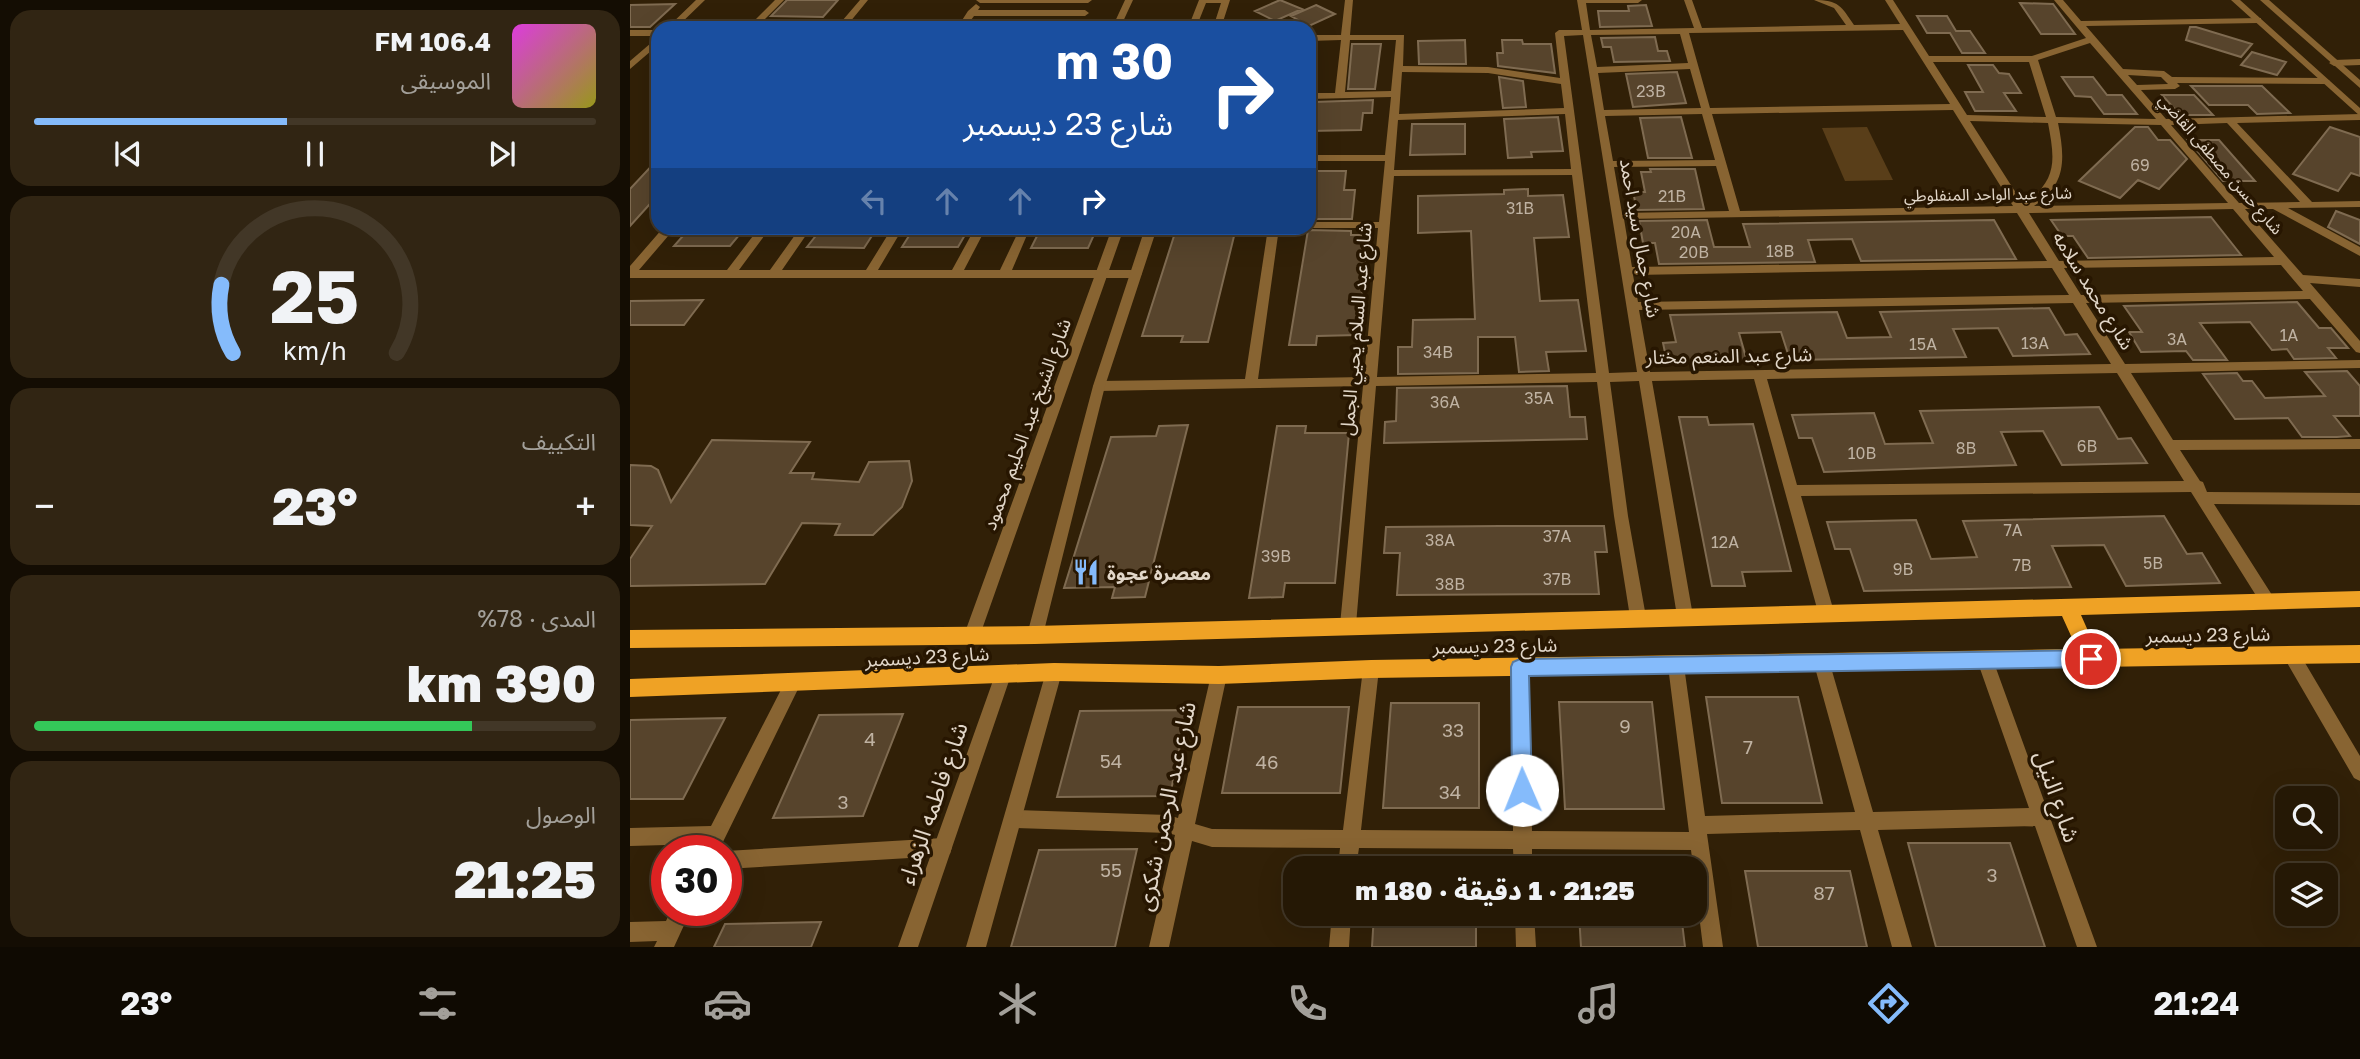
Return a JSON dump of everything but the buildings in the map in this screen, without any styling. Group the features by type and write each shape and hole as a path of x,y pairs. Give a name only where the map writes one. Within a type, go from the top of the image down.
{"main road":[{"name":"شارع 23 ديسمبر","path":"630,639 1035,635 2360,599"},
{"path":"2067,606 2091,659"},
{"name":"شارع 23 ديسمبر","path":"630,688 792,685 1054,672 1219,675 1371,669 2360,654"}],"street":[{"path":"678,21 701,0"},
{"path":"758,21 780,0"},
{"path":"846,21 864,0"},
{"path":"966,21 971,13 980,0 1090,0 1084,17 971,13"},
{"path":"1119,21 1129,0"},
{"path":"1194,21 1202,0 1226,0 1219,21"},
{"path":"1340,95 1349,0"},
{"path":"1581,1 1638,0"},
{"path":"1688,0 1699,31"},
{"path":"1818,0 1837,6 1852,27"},
{"name":"شارع محمد سلامه","path":"1889,0 2202,492 2267,600"},
{"name":"شارع حسن مصطفى القاضي","path":"2058,0 2360,349"},
{"path":"2235,0 2360,115"},
{"path":"2264,0 2360,85"},
{"name":"شارع جمال سيد احمد","path":"1581,1 1685,616"},
{"path":"2078,24 2258,20"},
{"path":"1638,617 1603,377 1559,33 1906,26"},
{"path":"1684,31 1735,214"},
{"path":"630,33 651,33"},
{"name":"شارع عبد السلام يحيي الجمل","path":"1345,38 1401,37 1348,625"},
{"path":"1316,38 1345,38"},
{"path":"1926,59 2033,59 2092,39"},
{"path":"630,66 651,46"},
{"path":"2022,209 2051,187 2058,166 2058,143 2033,59"},
{"path":"2334,63 2360,62"},
{"path":"1593,70 1694,66"},
{"path":"1399,69 1488,70 1565,82"},
{"path":"2120,72 2158,73 2175,83 2172,88 2134,88"},
{"path":"2171,80 2325,81"},
{"path":"1316,96 1396,94"},
{"path":"1394,117 1569,111"},
{"path":"1600,113 1960,113 2051,121 2164,122 2231,122 2360,115"},
{"path":"2231,122 2309,205"},
{"path":"1316,158 1390,158"},
{"path":"1609,164 1721,163"},
{"path":"1388,173 1577,172"},
{"name":"شارع عبد الواحد المنفلوطي","path":"1617,216 2360,204"},
{"path":"2275,205 2360,251"},
{"path":"1316,225 1384,225"},
{"path":"661,235 636,258 630,273 1136,274"},
{"path":"730,274 759,235"},
{"path":"773,274 800,235"},
{"path":"870,274 893,235"},
{"path":"956,274 976,235"},
{"path":"1004,274 1022,235"},
{"name":"شارع الشيخ عبد الحليم محمود","path":"972,635 1115,235"},
{"path":"1035,635 1099,386 1149,235"},
{"path":"1251,383 1272,235"},
{"path":"1627,271 2284,261"},
{"path":"2300,279 2360,283"},
{"path":"1632,306 2314,295"},
{"name":"شارع عبد المنعم مختار","path":"1099,386 2360,363"},
{"path":"1759,374 1826,612"},
{"path":"2171,445 2360,444"},
{"path":"1791,491 2202,492 2360,499"},
{"path":"2292,656 2360,772"},
{"name":"شارع النيل","path":"1985,660 2087,947"},
{"path":"1822,664 1902,947"},
{"path":"1676,666 1713,947"},
{"path":"1520,667 1523,856"},
{"path":"1348,856 1371,669"},
{"path":"976,947 1054,672"},
{"name":"شارع فاطمه الزهراء","path":"908,947 1003,675"},
{"name":"شارع عبد الرحمن شكرى","path":"1159,947 1219,675"},
{"path":"717,835 792,685"},
{"path":"1013,819 1168,824 1212,838 1522,839 1697,833 1865,821 2039,817"},
{"path":"630,836 651,838"},
{"path":"742,859 943,847"},
{"path":"1339,947 1341,926"},
{"path":"1525,926 1526,947"},
{"path":"630,932 667,939"}],"shaded area":[{"path":"1867,127 1893,180 1845,181 1822,128"}],"place":[{"name":"معصرة عجوة","path":"1086,572"}],"route":[{"path":"1522,790 1520,667 2091,659"}]}
